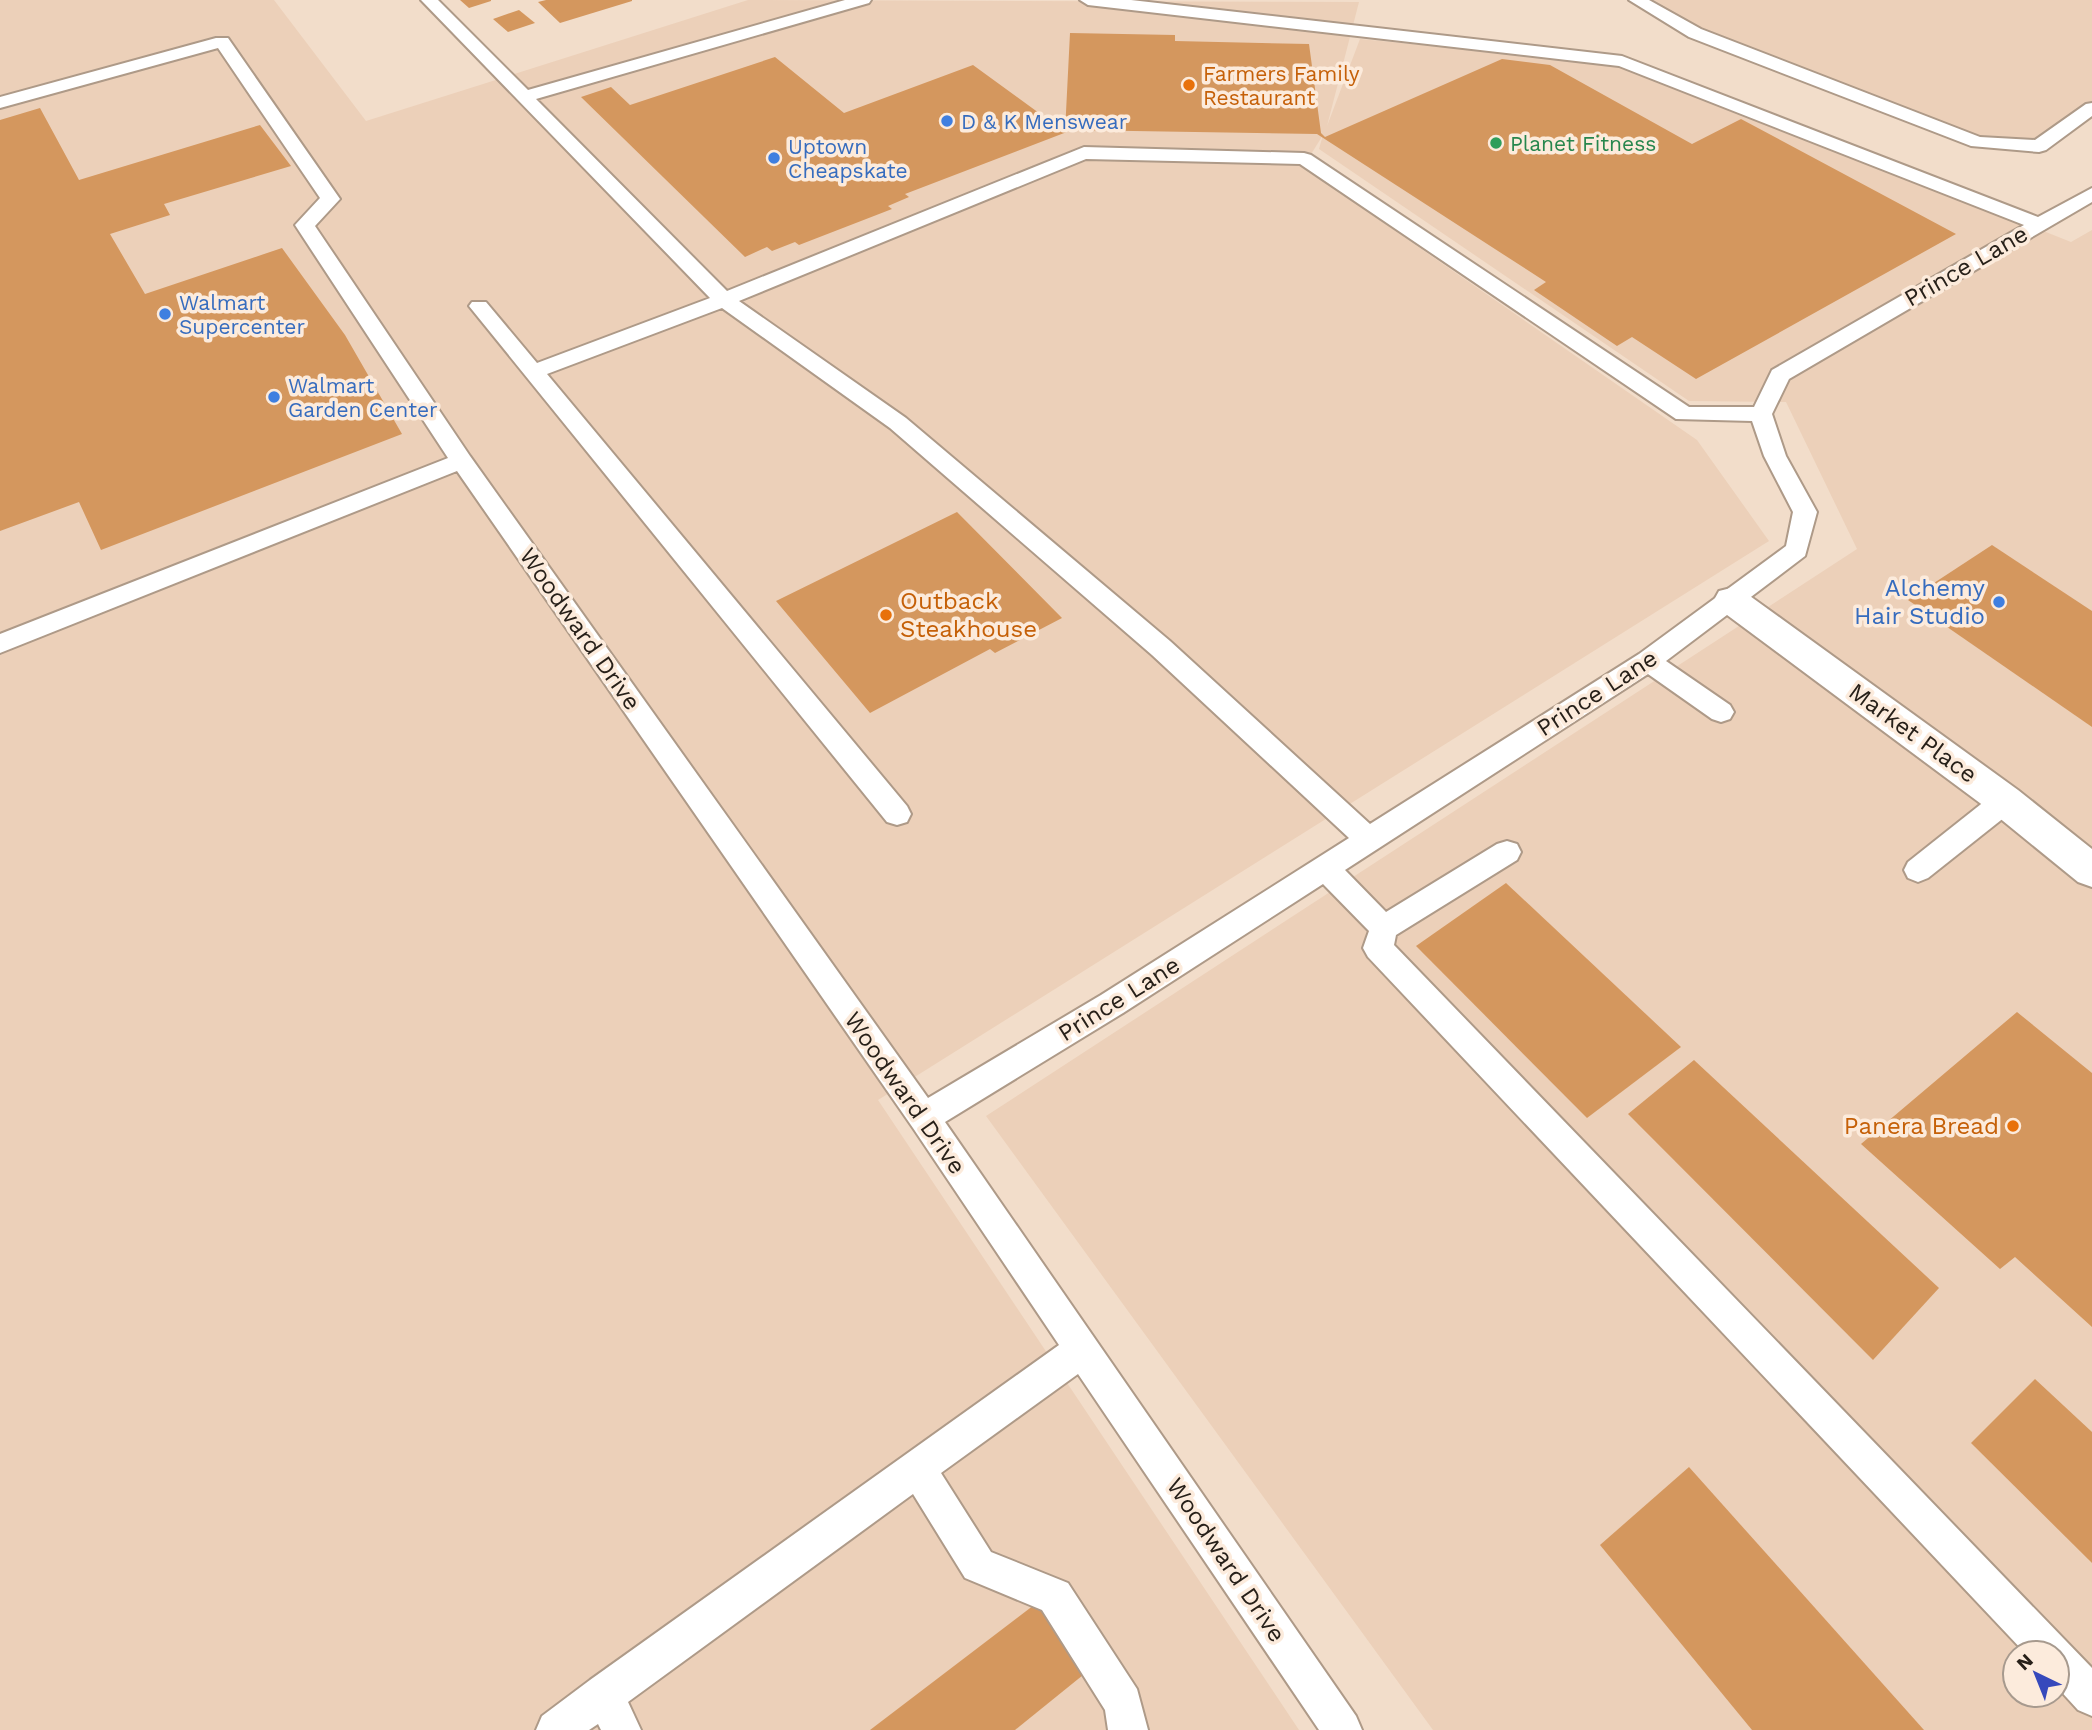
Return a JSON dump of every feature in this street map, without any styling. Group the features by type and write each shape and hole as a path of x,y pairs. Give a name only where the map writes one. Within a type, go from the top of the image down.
{"street":[{"name":"Market Place","path":"1731,600 2005,801 2092,871"}],"lane":[{"path":"429,0 724,300 898,423 1161,648 1369,840"},
{"path":"524,97 863,0"},
{"path":"1088,0 1622,61 2039,224"},
{"path":"1637,0 1695,33 1978,142 2039,146 2092,108"},
{"name":"Woodward Drive","path":"0,103 222,42 330,199 305,225 462,461 923,1118 1342,1730"},
{"path":"533,372 724,300 1084,153 1304,159 1684,414 1761,414"},
{"name":"Prince Lane","path":"923,1118 1112,1004 1648,661 1797,550 1805,512 1775,456 1761,414 1780,375 2092,194"},
{"path":"479,306 897,814"},
{"path":"0,644 462,461"},
{"path":"1648,661 1721,712"},
{"path":"1918,870 2005,801"},
{"path":"1507,852 1384,929 1378,948 2038,1639"},
{"path":"1325,868 1384,929"},
{"path":"556,1730 1083,1349"},
{"path":"917,1468 978,1565 1055,1596 1123,1703 1128,1730"},
{"path":"2071,1674 2092,1696"},
{"path":"604,1693 621,1730"}],"shaded area":[{"path":"0,0 274,0 366,121 748,0 1359,2 1327,126 1360,39 1621,64 2071,242 2092,230 2092,1730 1433,1730 986,1116 1857,549 1786,402 1689,401 1319,149 1323,135 1303,167 1697,440 1769,541 878,1100 1299,1730 0,1730"},
{"path":"1643,0 2092,0 2092,101 2035,142 1976,137 1699,30"}],"building":[{"path":"460,0 491,0 491,1 469,8"},
{"path":"632,1 560,23 538,2"},
{"path":"519,10 535,23 508,32 493,19"},
{"path":"1070,33 1175,35 1175,41 1309,44 1321,133 1325,137 1502,59 1550,65 1692,144 1741,119 1956,234 1696,379 1632,337 1617,346 1534,290 1546,282 1317,134 1072,130 905,194 909,197 888,206 892,209 799,245 795,242 772,251 767,247 745,257 581,97 611,87 630,105 775,57 844,113 973,65 1065,132"},
{"name":"Walmart Supercenter","path":"40,108 79,180 260,125 291,166 164,204 170,215 110,234 145,294 282,248 345,335 402,434 101,550 79,502 0,531 0,120"},
{"path":"957,512 1062,618 995,653 990,649 870,713 776,601"},
{"path":"1992,545 2092,611 2092,727 1908,600"},
{"path":"1506,883 1681,1047 1587,1118 1416,946"},
{"path":"2017,1012 2092,1073 2092,1327 2015,1257 2000,1269 1861,1144"},
{"path":"1694,1060 1939,1288 1873,1360 1628,1114"},
{"path":"2035,1379 2092,1432 2092,1563 1971,1443"},
{"path":"1689,1467 1924,1730 1752,1730 1600,1545"},
{"path":"1038,1602 1088,1671 1015,1730 870,1730"}],"place":[{"name":"Farmers Family Restaurant","path":"1189,85"},
{"name":"D & K Menswear","path":"947,121"},
{"name":"Planet Fitness","path":"1496,143"},
{"name":"Uptown Cheapskate","path":"774,158"},
{"name":"Walmart Supercenter","path":"165,314"},
{"name":"Walmart Garden Center","path":"274,397"},
{"name":"Alchemy Hair Studio","path":"1999,602"},
{"name":"Outback Steakhouse","path":"886,615"},
{"name":"Panera Bread","path":"2013,1126"}]}
